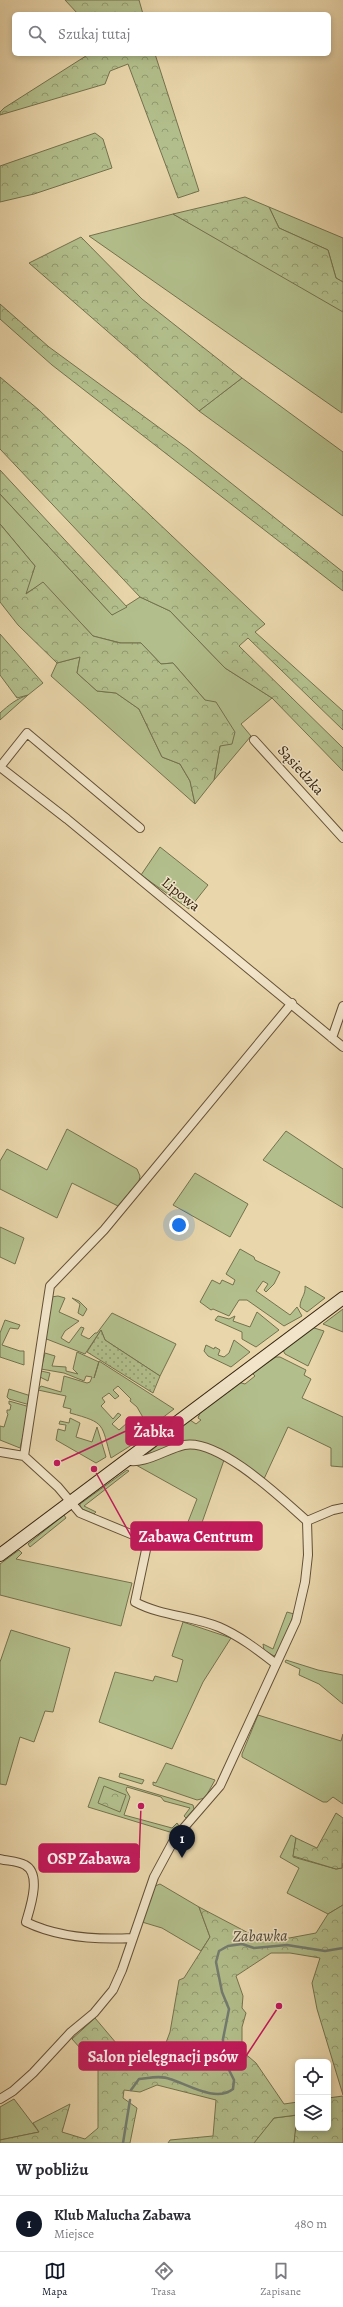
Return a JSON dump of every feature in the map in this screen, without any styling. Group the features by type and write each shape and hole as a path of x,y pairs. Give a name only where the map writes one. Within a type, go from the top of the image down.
{"main road":[{"path":"0,1555 343,1298"}],"street":[{"path":"0,767 27,733 140,828"},
{"name":"Sąsiedzka","path":"254,740 343,838"},
{"name":"Lipowa","path":"0,767 67,818 343,1046"},
{"path":"24,1456 50,1286 104,1230 292,1003"},
{"path":"332,1038 343,1006"},
{"path":"0,2099 14,2091 71,2032 94,2013 113,1990 154,1877 175,1838 220,1786 296,1621 305,1582 308,1555 308,1521 257,1477 223,1455 197,1446 186,1445 171,1448 132,1462 126,1460"},
{"path":"0,1452 24,1456 58,1488 80,1513 138,1537 146,1545 135,1602 147,1609 220,1628 257,1650 276,1664"},
{"path":"308,1521 333,1510 343,1508"},
{"path":"0,1859 25,1865 32,1873 34,1882 26,1922 43,1930 74,1936 106,1940 132,1938"}],"green space":[{"path":"65,0 139,0 142,12 76,12"},
{"path":"86,56 156,56 199,191 178,198 128,64 110,71 105,84 0,115 0,112"},
{"path":"95,133 103,139 112,168 34,194 0,202 0,166"},
{"path":"245,197 269,207 279,228 328,250 336,278 343,282 343,312 173,214"},
{"path":"269,207 343,238 343,282 336,278 328,250 279,228"},
{"path":"173,214 343,310 342,413 89,236"},
{"path":"81,237 142,299 242,378 199,411 29,263"},
{"path":"0,304 49,347 187,448 343,572 343,591 52,365 0,319"},
{"path":"0,377 39,410 265,624 255,632 343,711 343,730 248,638 239,646 343,748 343,771 272,698 225,668 170,611 140,597 0,449"},
{"path":"242,378 343,452 343,516 199,411"},
{"path":"0,470 127,607 112,615 0,494"},
{"path":"0,494 112,615 140,597 170,611 225,668 272,698 241,724 251,736 214,780 220,746 205,700 173,663 161,664 141,643 121,643 93,636 43,583 25,594 35,566 0,524"},
{"path":"0,524 35,566 26,594 43,582 93,636 120,643 141,643 161,664 173,663 205,700 216,702 235,732 232,744 220,746 214,780 195,804 190,781 180,764 162,757 139,709 116,693 97,691 77,673 80,657 57,663 18,625 0,602"},
{"path":"0,634 43,683 28,695 17,698 0,675"},
{"path":"80,657 77,673 97,691 116,693 139,709 162,757 180,764 190,781 195,804 51,676 57,663"},
{"path":"28,695 0,720 0,713 13,702"},
{"path":"160,847 208,885 189,909 141,875"},
{"path":"67,1129 137,1169 140,1176 139,1181 118,1206 72,1183 57,1218 0,1189 0,1161 7,1149 47,1170"},
{"path":"286,1131 343,1169 343,1208 263,1160"},
{"path":"195,1173 248,1204 230,1237 173,1205"},
{"path":"0,1227 24,1238 15,1264 0,1257"},
{"path":"240,1249 254,1257 255,1260 280,1272 274,1284 266,1292 264,1290 268,1284 263,1281 256,1291 290,1315 297,1307 302,1316 284,1326 247,1300 239,1300 229,1316 213,1309 211,1310 200,1302 212,1280 220,1284 222,1280 233,1285 235,1280 226,1274"},
{"path":"305,1286 325,1298 307,1312 300,1307 305,1292"},
{"path":"58,1296 65,1298 59,1312 79,1321 65,1331 61,1338 69,1343 81,1327 84,1328 81,1335 89,1339 97,1333 112,1313 176,1344 160,1376 105,1340 101,1330 85,1354 44,1338 51,1297"},
{"path":"72,1298 79,1301 87,1309 83,1316 78,1313 80,1304"},
{"path":"343,1309 343,1332 323,1324"},
{"path":"257,1312 279,1330 256,1347 242,1339 242,1332 215,1320 218,1316 229,1319 235,1316 233,1321 250,1327"},
{"path":"5,1320 20,1325 18,1329 10,1328 2,1345 24,1351 24,1365 0,1357 0,1333"},
{"path":"311,1327 324,1331 308,1366 285,1354 283,1350"},
{"path":"101,1330 105,1340 160,1376 153,1393 87,1352"},
{"path":"234,1340 250,1352 231,1367 208,1356 204,1351 206,1345 214,1349 215,1347 220,1350 218,1355 224,1357 229,1353"},
{"path":"77,1352 99,1361 174,1409 149,1428 137,1407 118,1386 113,1390 119,1396 115,1399 109,1393 102,1398 105,1402 101,1406 113,1419 118,1413 121,1415 112,1424 119,1430 127,1423 143,1438 111,1458 103,1431 96,1422 70,1413 71,1409 63,1407 66,1396 38,1390 41,1386 61,1392 64,1376 87,1383 90,1382 92,1377 86,1376 84,1381 64,1373 41,1369 45,1353 55,1356 52,1366 66,1367 66,1371 78,1374 73,1369"},
{"path":"276,1357 280,1357 306,1370 304,1375 311,1379 302,1398 343,1417 343,1467 331,1466 331,1448 288,1427 263,1481 195,1443 147,1454 186,1422 190,1420 196,1424 201,1420 198,1418 200,1413 238,1382 245,1384 255,1376 252,1373"},
{"path":"41,1371 50,1373 48,1381 40,1377"},
{"path":"9,1389 31,1396 30,1405 9,1399 7,1397"},
{"path":"9,1401 30,1407 20,1448 0,1440 0,1426 4,1427 8,1414 7,1410 10,1410 11,1405 9,1404"},
{"path":"70,1418 80,1423 76,1437 92,1442 97,1427 106,1457 96,1463 56,1440 58,1429 65,1431 66,1425 59,1424 60,1421 69,1423"},
{"path":"186,1447 202,1449 224,1460 199,1531 186,1527 197,1499 136,1465"},
{"path":"127,1470 129,1471 84,1506 96,1512 94,1514 80,1508 80,1504"},
{"path":"64,1515 66,1518 30,1547 28,1544"},
{"path":"19,1550 22,1553 16,1559 132,1583 121,1626 0,1595 0,1564"},
{"path":"287,1612 294,1614 279,1651 274,1656 264,1650 263,1644 273,1649"},
{"path":"183,1622 231,1638 203,1682 172,1749 99,1722 115,1672 153,1681 155,1676 177,1682 183,1660 172,1656"},
{"path":"11,1630 70,1648 53,1712 45,1711 34,1742 20,1737 6,1785 0,1784 0,1662"},
{"path":"286,1660 318,1670 343,1675 343,1704 319,1684 299,1675 300,1669 285,1662"},
{"path":"258,1715 341,1741 343,1734 343,1804 333,1797 327,1802 323,1802 242,1757"},
{"path":"166,1763 215,1780 205,1798 197,1800 153,1785 153,1782 156,1783"},
{"path":"120,1773 144,1780 142,1784 119,1777"},
{"path":"99,1777 193,1805 194,1809 186,1818 184,1816 190,1808 164,1801 161,1797 127,1787 126,1790 130,1797 124,1815 172,1828 177,1823 179,1826 173,1833 88,1807"},
{"path":"104,1786 126,1795 120,1812 98,1803"},
{"path":"336,1813 343,1818 342,1868 336,1869 293,1856 296,1838 317,1848"},
{"path":"291,1835 296,1838 293,1857 336,1869 342,1868 343,1863 343,1905 328,1914 287,1893 299,1868 280,1857"},
{"path":"160,1884 199,1907 210,1937 201,1951 162,1928 142,1922 155,1886"},
{"path":"343,1905 343,2095 317,2009 312,1983 320,1958 290,1953 271,1953 236,1976 243,1996 242,2008 246,2013 242,2027 242,2051 256,2063 284,2104 295,2102 295,2115 274,2118 254,2143 168,2143 170,2140 213,2136 216,2100 157,2085 140,2092 124,2090 123,2098 137,2108 130,2143 0,2143 0,2140 39,2132 33,2123 70,2104 62,2132 85,2139 98,2128 98,2068 72,2039 95,2018 133,2063 161,2056 170,2032 179,1980 184,1978 210,1937 199,1907 256,1937 284,1939 316,1933 328,1914"},
{"path":"343,2096 343,2143 294,2143 295,2131 331,2131 331,2098"},
{"path":"14,2099 39,2132 0,2140 0,2107"},
{"path":"295,2115 296,2131 294,2143 253,2143 274,2118"}],"waterway":[{"name":"Zabawka","path":"131,2090 139,2079 159,2077 177,2081 210,2093 226,2093 233,2089 234,2080 223,2058 223,2039 229,2009 222,1992 216,1962 219,1951 228,1946 242,1944 254,1948 287,1945 325,1951 343,1948"},
{"name":"Zabawka","path":"123,2143 130,2100"}],"place":[{"name":"Żabka","path":"57,1463"},
{"name":"Zabawa Centrum","path":"94,1469"},
{"name":"OSP Zabawa","path":"141,1806"},
{"name":"Klub Malucha Zabawa","path":"182,1858"},
{"name":"Salon pielęgnacji psów","path":"279,2006"}]}
